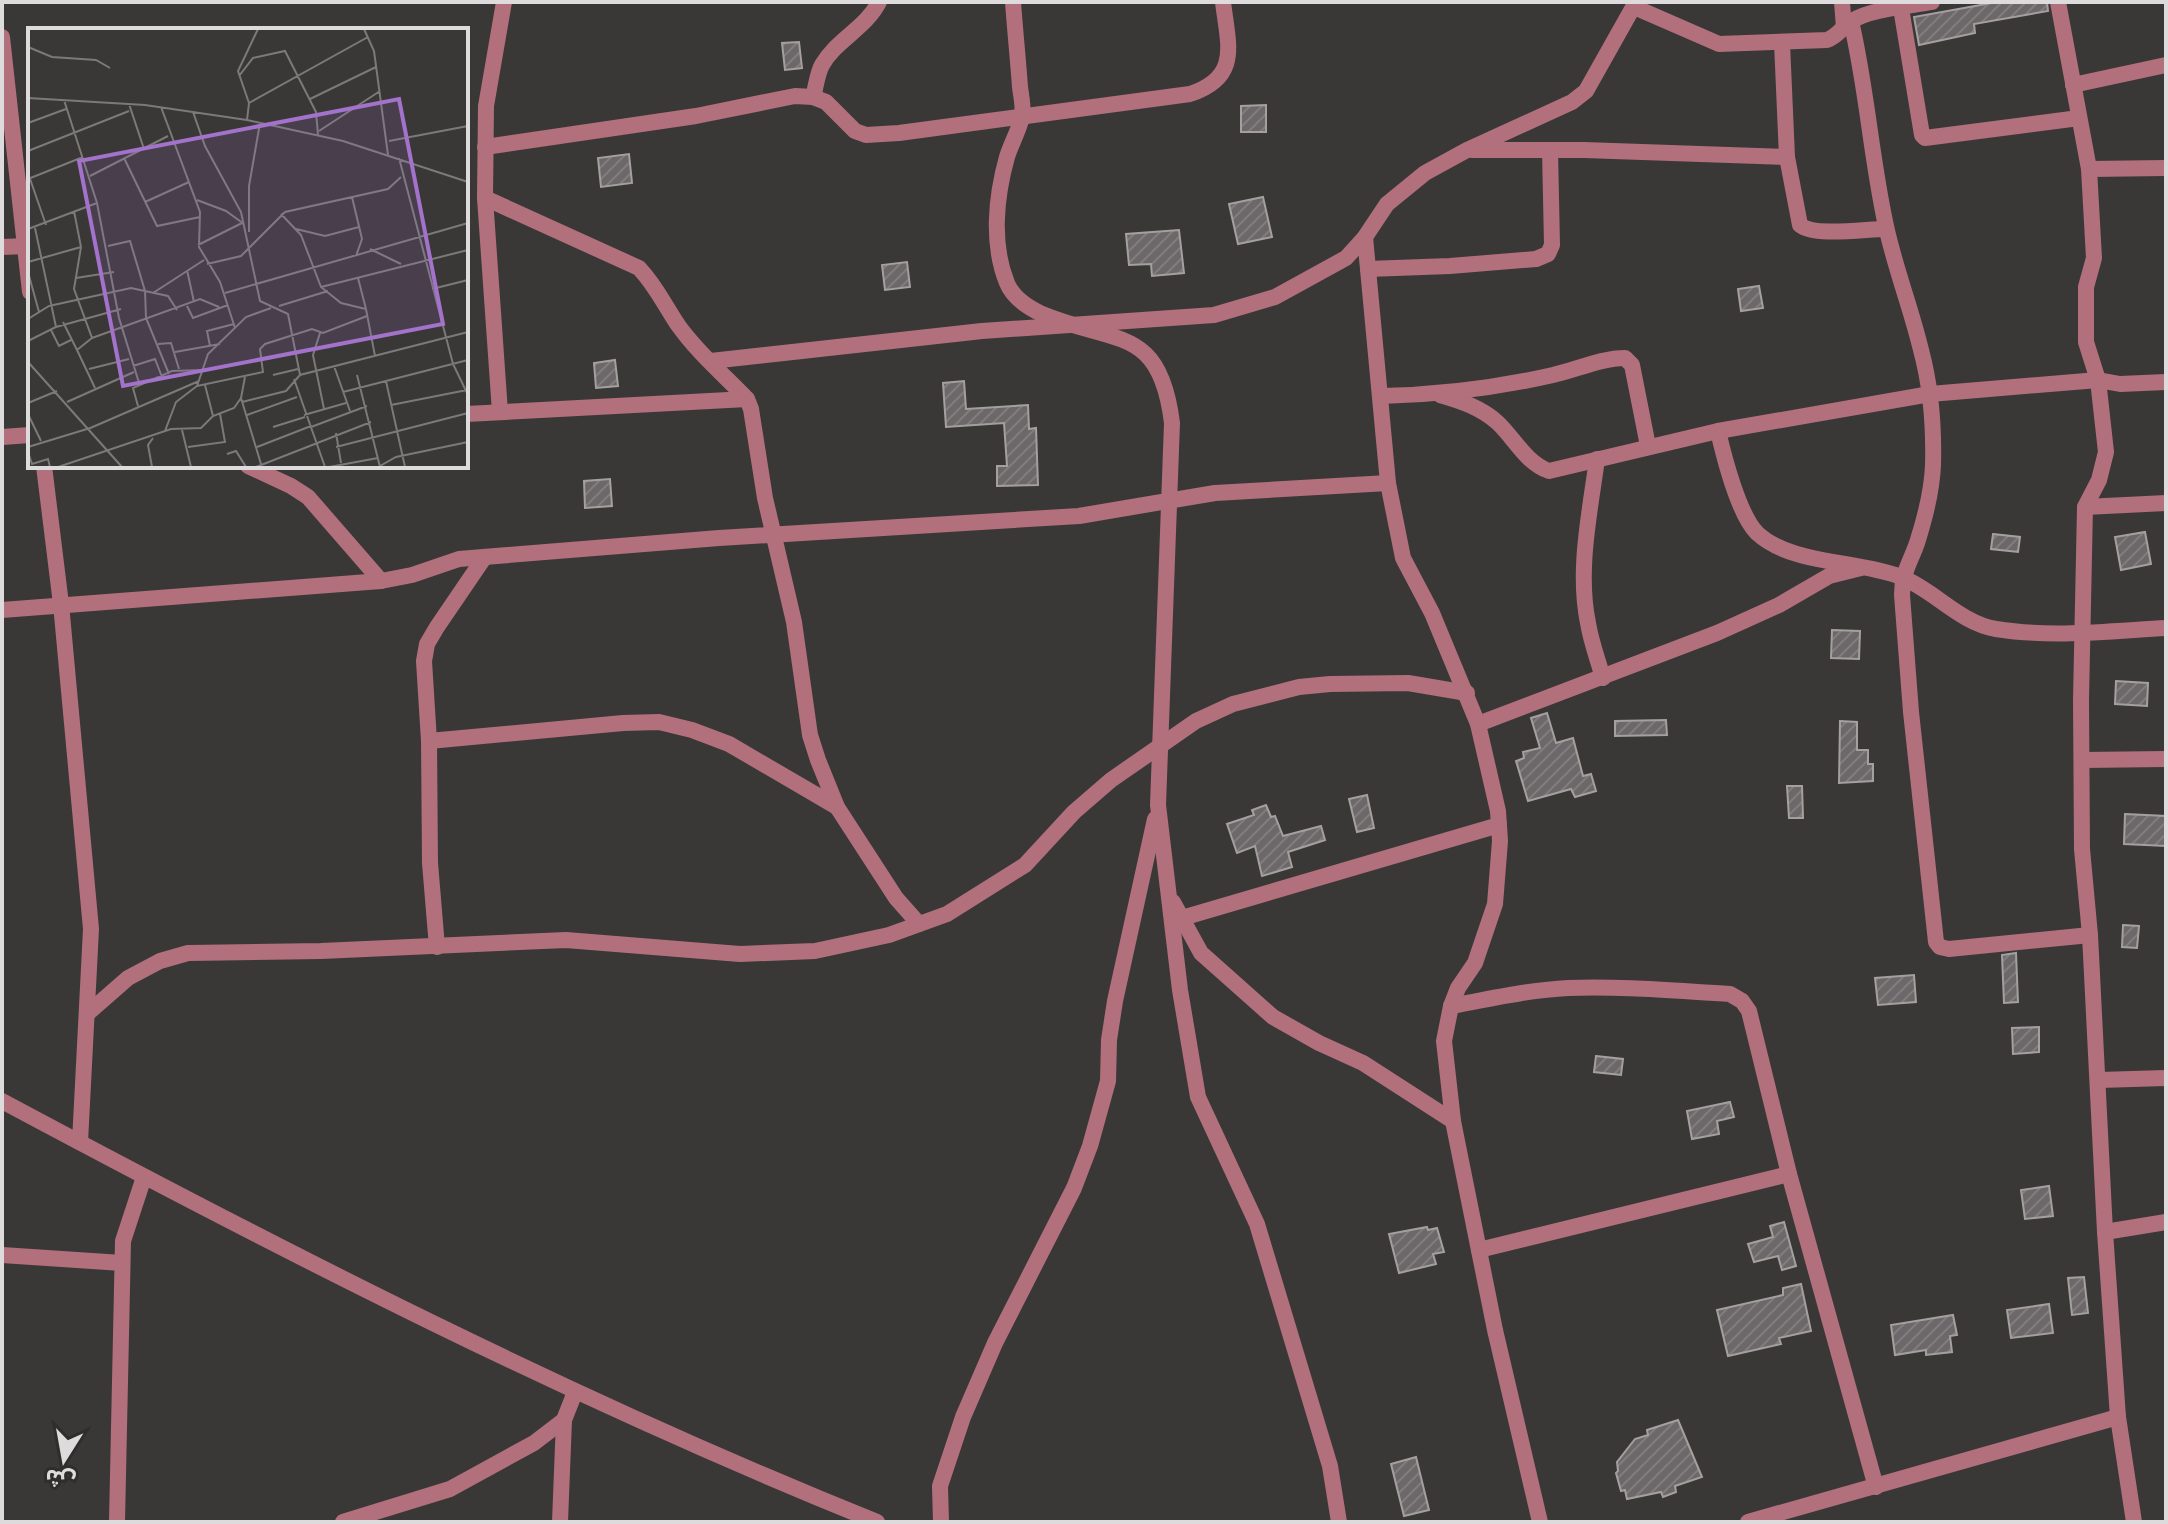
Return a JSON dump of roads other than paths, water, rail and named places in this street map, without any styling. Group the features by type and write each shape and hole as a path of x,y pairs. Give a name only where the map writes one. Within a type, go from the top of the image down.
{"street":[{"path":"500,412 485,198 485,147 486,106 504,2"},
{"path":"813,97 821,67 839,43 873,15 879,2"},
{"path":"941,1522 940,1486 963,1417 995,1343 1074,1188 1090,1146 1108,1081 1109,1040 1115,1001 1158,805 1162,744 1172,423 1167,394 1159,369 1140,348 1121,339 1068,325 1019,301 1007,285 997,239 1001,185 1022,116 1013,2"},
{"path":"485,147 696,116 795,96 813,97 836,110 855,131 866,135 1203,90 1225,72 1230,54 1223,2"},
{"path":"1842,2 1862,70 1875,173 1886,229 1922,352 1930,394 1931,487 1917,544 1902,577 1911,712 1937,946 1949,949 2090,935"},
{"path":"711,361 982,331 1214,315 1275,297 1346,258 1365,237 1387,204 1425,173 1467,150 1557,110 1586,91 1635,4 1714,43 1782,43 1827,40 1863,16 1927,2"},
{"path":"2058,2 2089,169 2094,258 2086,287 2086,342 2098,380 2106,452 2099,480 2085,507 2082,849 2090,935 2118,1417 2134,1522"},
{"path":"1901,8 1922,135 1925,138 2079,118"},
{"path":"2,37 28,261"},
{"path":"1782,43 1787,157 1800,225 1804,229 1886,229"},
{"path":"2073,85 2166,65"},
{"path":"1467,150 1787,157"},
{"path":"1368,269 1536,259 1548,254 1552,245 1550,150"},
{"path":"2089,169 2166,168"},
{"path":"485,198 639,268 656,286 678,324 747,399 765,498 794,622 810,735 837,807 896,898 919,924"},
{"path":"1365,237 1388,483 1403,558 1432,613 1467,693 1478,724 1499,825 1495,904 1475,963 1458,988 1451,1006 1444,1041 1453,1121 1540,1522"},
{"path":"2,247 27,246"},
{"path":"1381,396 1440,395 1553,375 1625,358 1632,365 1648,446"},
{"path":"1440,395 1475,408 1495,420 1540,468 1559,470 1718,431 1930,394 2098,380 2120,384 2166,382"},
{"path":"468,414 747,399"},
{"path":"1718,431 1751,527 1760,536 1784,549 1902,577 1980,625 2013,631 2166,628"},
{"path":"2,437 28,435"},
{"path":"1597,459 1588,523 1585,602 1603,678"},
{"path":"44,468 61,604 91,929 80,1142"},
{"path":"252,468 308,497 381,581"},
{"path":"2,610 381,581 412,575 447,562 484,558 1079,516 1215,493 1388,483"},
{"path":"2085,507 2166,503"},
{"path":"437,947 430,863 429,741 424,670 427,644 484,558"},
{"path":"1478,724 1717,633 1779,605 1829,576 1864,567"},
{"path":"88,1013 128,978 160,961 188,953 437,947 566,940 740,954 815,951 889,935 947,914 1025,865 1074,812 1111,780 1196,721 1233,704 1299,687 1330,684 1408,683 1467,693"},
{"path":"429,741 659,722 729,744 837,807"},
{"path":"2082,760 2166,759"},
{"path":"1158,805 1180,990 1198,1097 1257,1224 1330,1466 1339,1522"},
{"path":"1182,918 1499,825"},
{"path":"1169,896 1201,953 1273,1017 1363,1063 1453,1121"},
{"path":"1451,1006 1568,988 1730,994 1742,1001 1749,1011 1789,1174 1876,1487"},
{"path":"2099,1080 2166,1078"},
{"path":"2,1101 422,1319 754,1473 877,1522"},
{"path":"1479,1250 1789,1174"},
{"path":"117,1522 123,1241 144,1177"},
{"path":"2105,1232 2166,1222"},
{"path":"2,1255 122,1263"},
{"path":"560,1522 564,1420 575,1392"},
{"path":"1748,1522 2118,1417"},
{"path":"343,1522 450,1489 534,1443 564,1420"}]}
